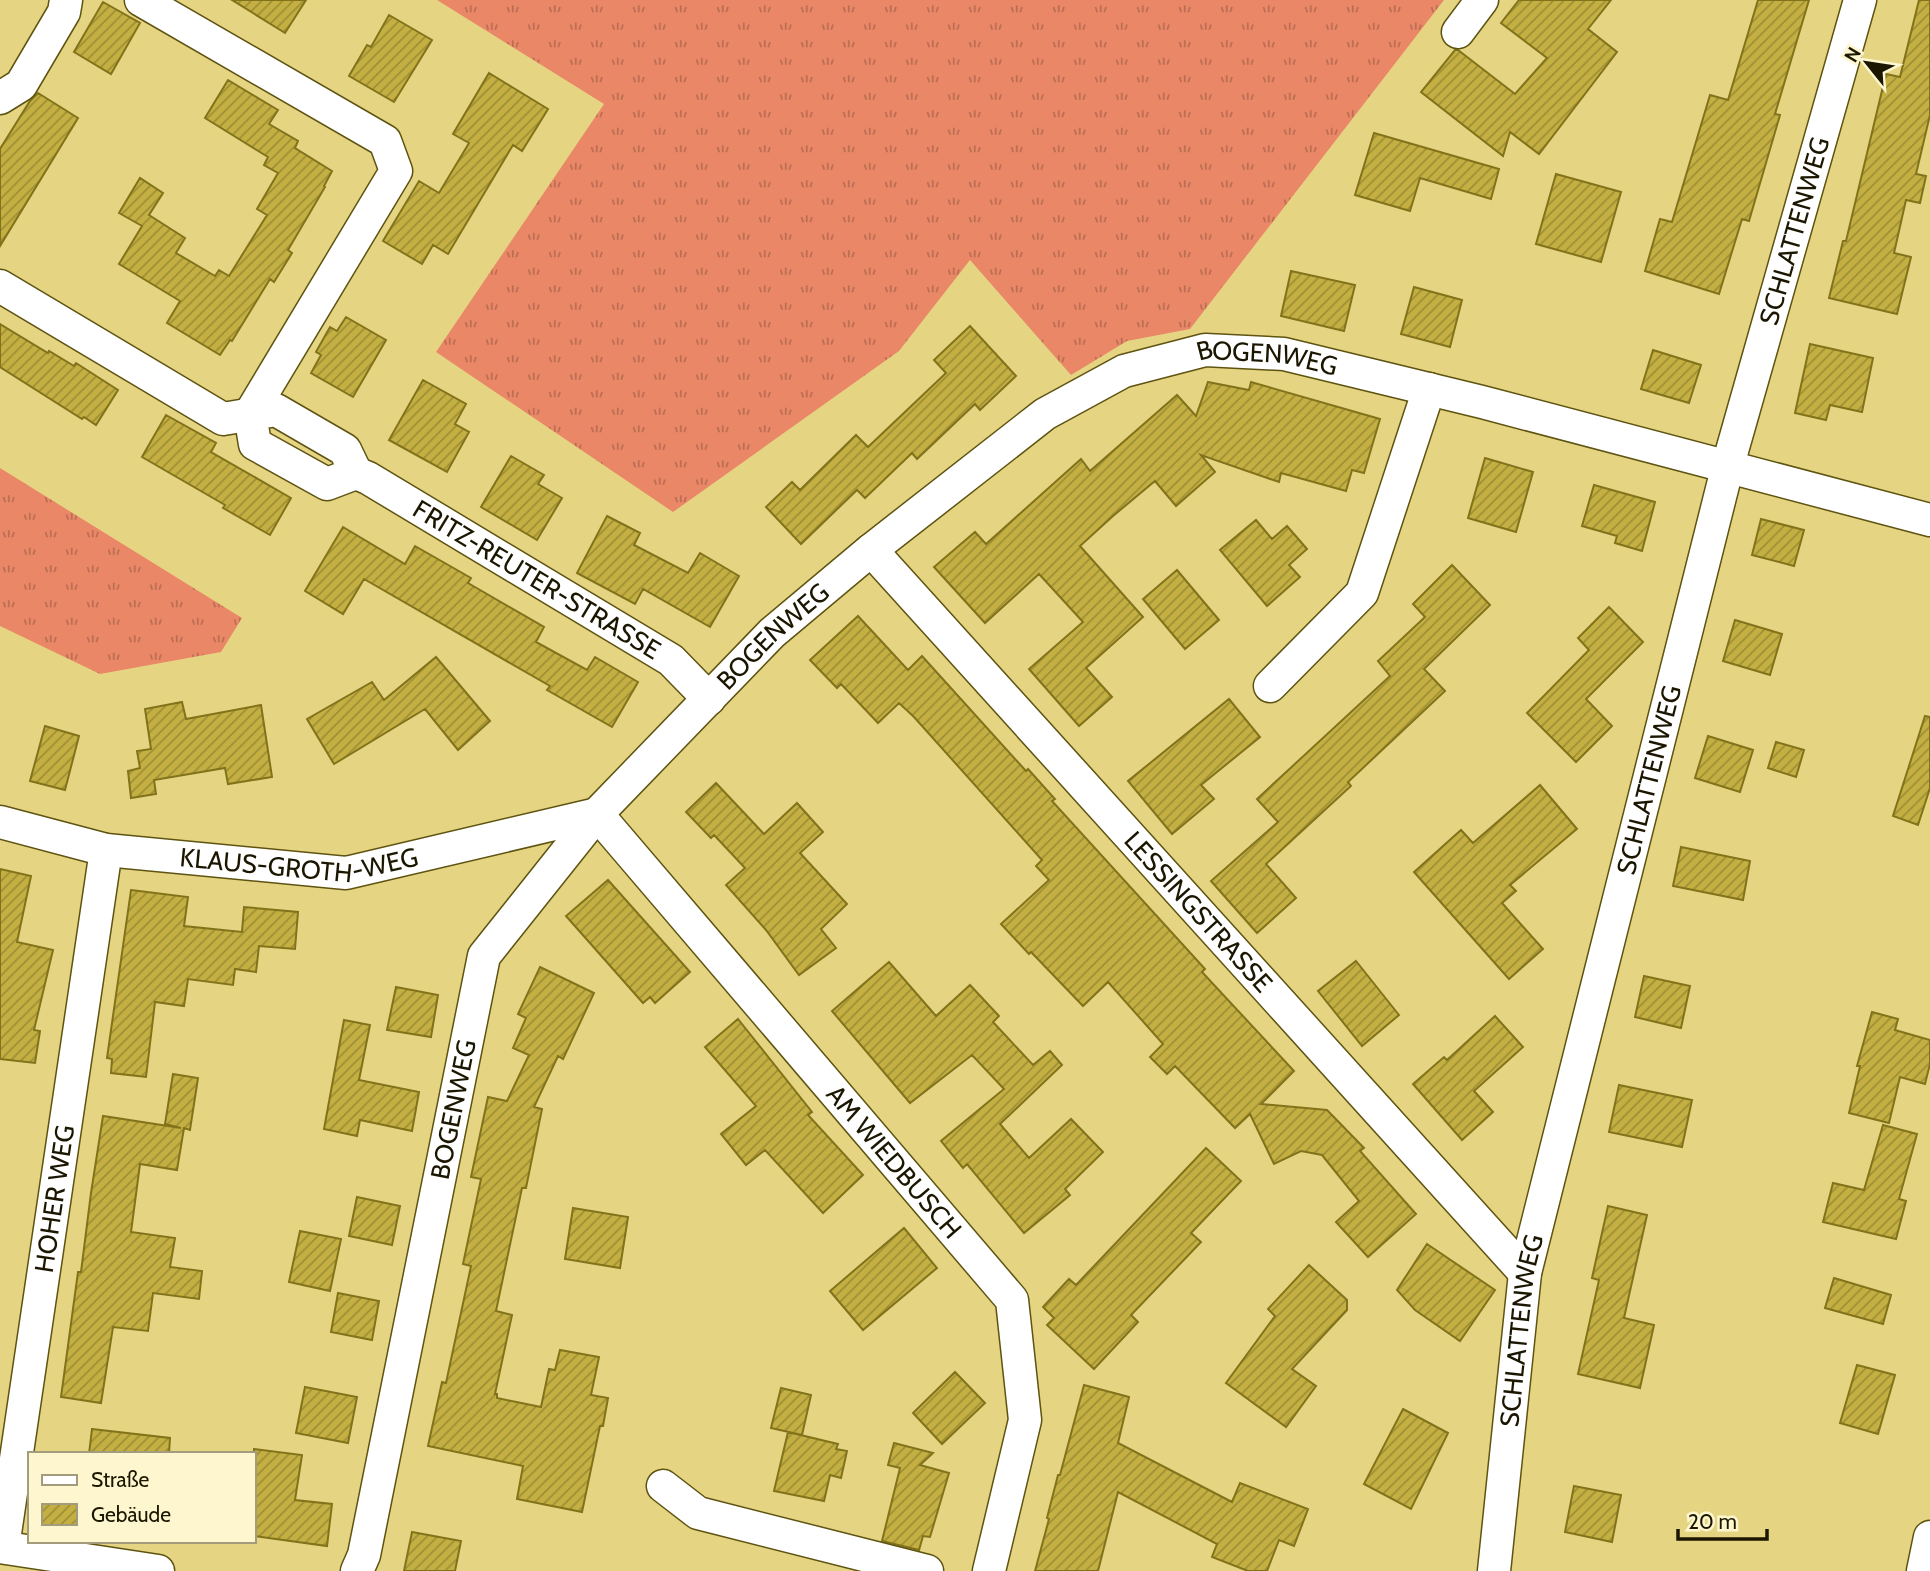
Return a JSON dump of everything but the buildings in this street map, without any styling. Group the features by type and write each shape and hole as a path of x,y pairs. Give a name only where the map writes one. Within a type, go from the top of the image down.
{"street":[{"path":"0,99 21,85 64,12 66,0"},
{"path":"0,286 223,419 250,414 396,171 385,141 141,0"},
{"path":"1458,32 1482,0"},
{"name":"SCHLATTENWEG","path":"1494,1571 1525,1273 1728,465 1860,0"},
{"name":"BOGENWEG","path":"357,1571 363,1555 484,956 597,814 772,633 871,550 1045,414 1124,370 1205,350 1284,354 1728,465 1930,520"},
{"path":"1270,686 1362,593 1429,389"},
{"name":"FRITZ-REUTER-STRASSE","path":"250,414 255,444 327,484 356,473 368,478 671,660 709,699"},
{"name":"LESSINGSTRASSE","path":"871,550 1525,1273"},
{"name":"KLAUS-GROTH-WEG","path":"0,822 106,850 346,873 597,814"},
{"name":"AM WIEDBUSCH","path":"597,814 1012,1300 1025,1420 989,1571"},
{"name":"HOHER WEG","path":"1,1547 106,850"},
{"path":"663,1486 698,1513 928,1571"},
{"path":"1923,1571 1930,1536"},
{"path":"1,1547 158,1571"}],"green space":[{"path":"437,0 1444,0 1190,329 1127,341 1071,375 970,260 899,351 673,512 436,352 604,104"},
{"path":"0,468 242,618 221,652 100,674 0,626"}]}
